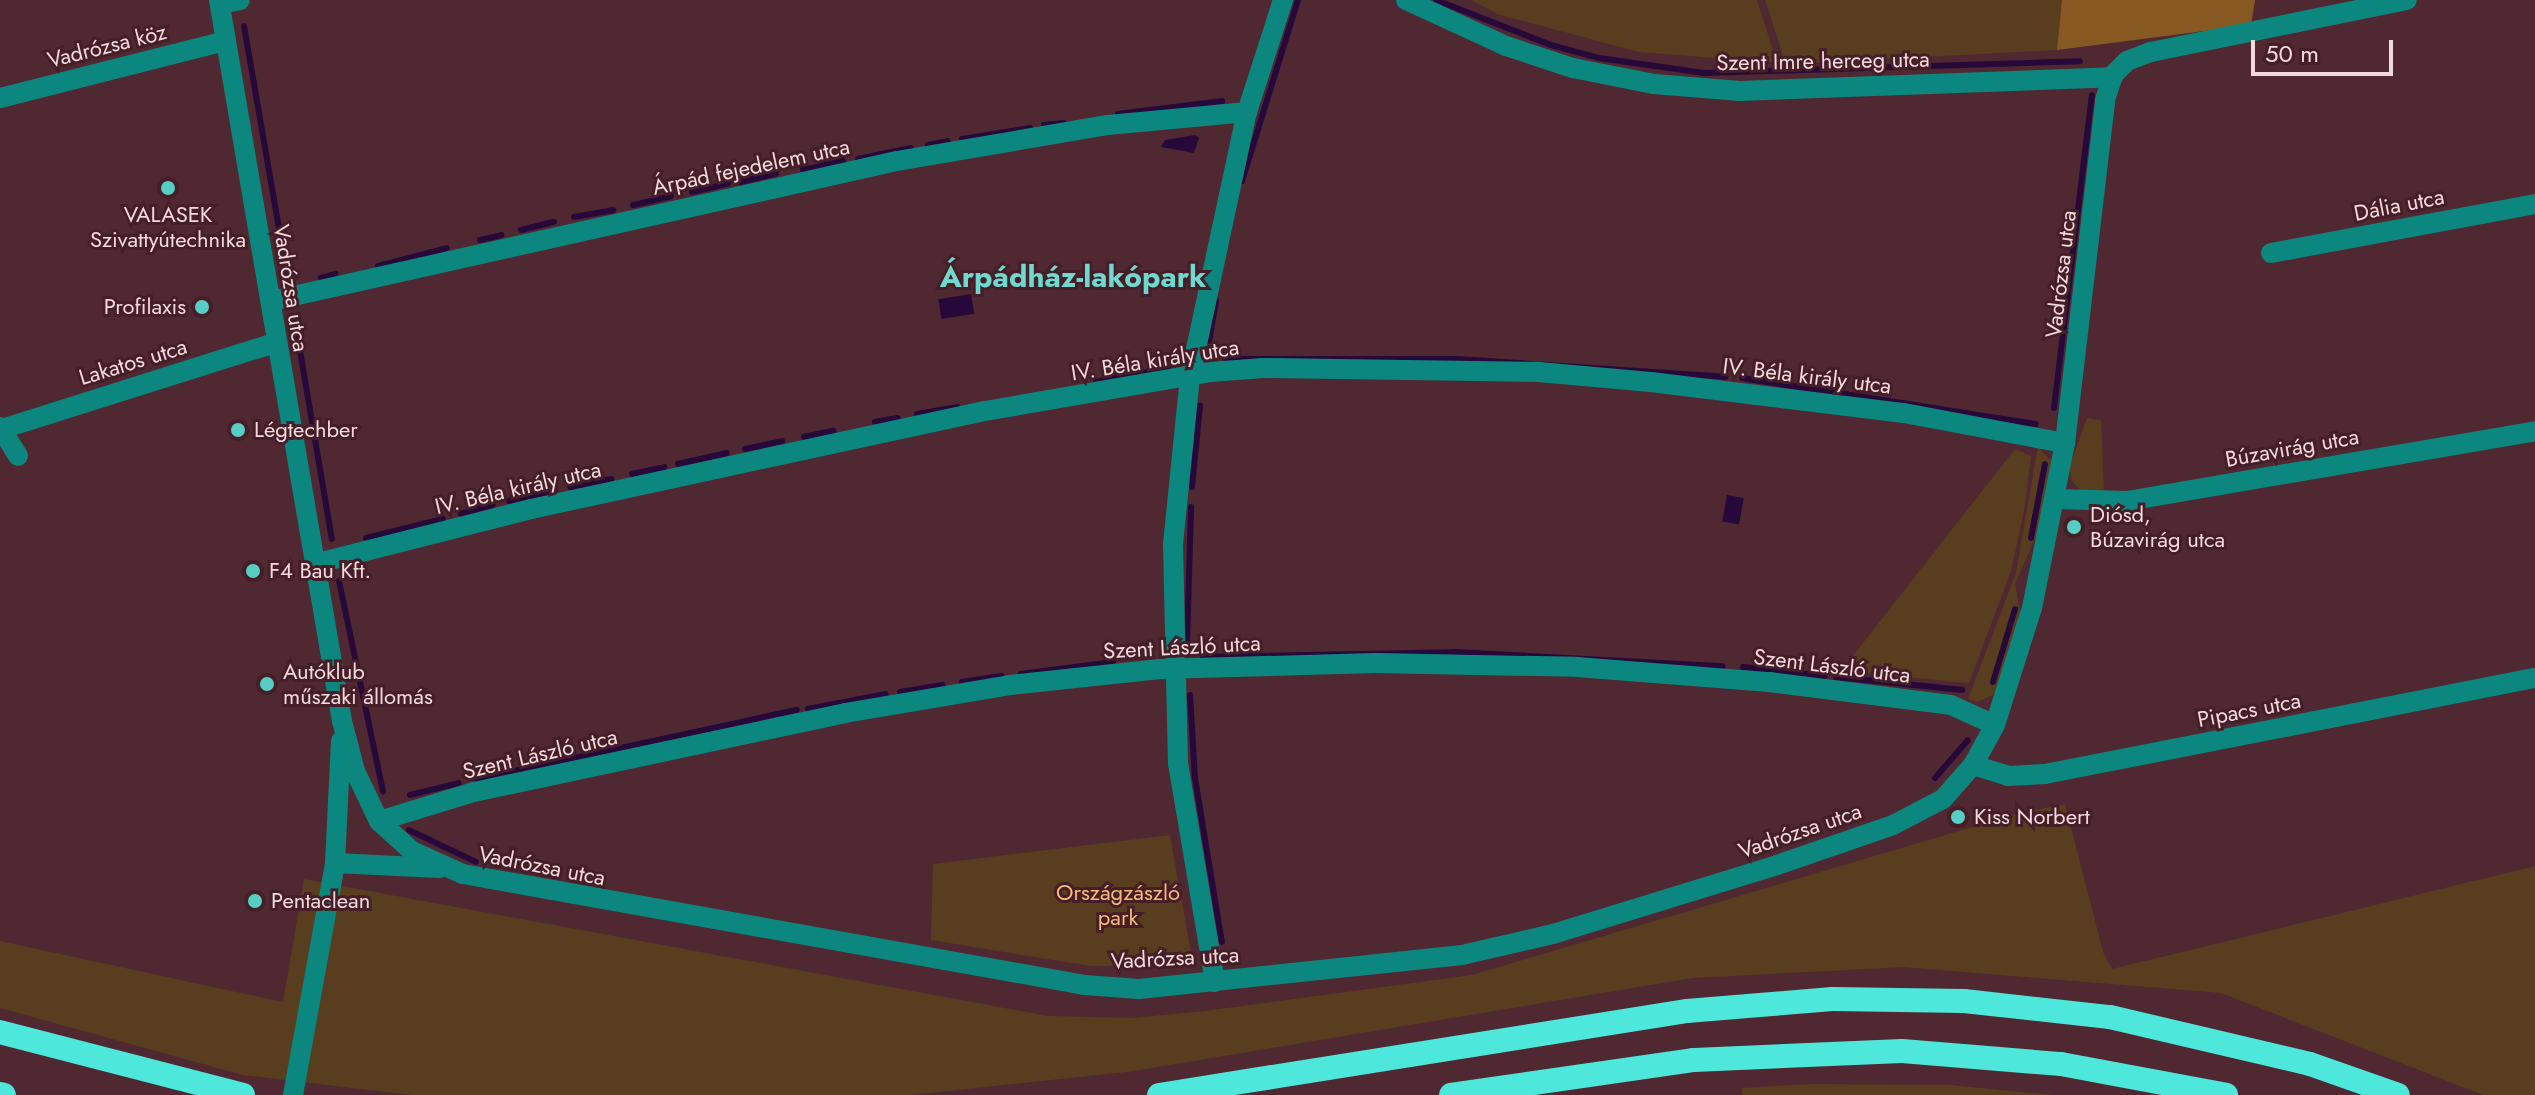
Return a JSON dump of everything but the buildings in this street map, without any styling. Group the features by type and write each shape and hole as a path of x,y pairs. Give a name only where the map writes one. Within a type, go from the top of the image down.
{"highway":[{"path":"1159,1095 1687,1011 1833,999 1964,1001 2110,1017 2310,1064 2398,1095"},
{"path":"0,1032 243,1095"},
{"path":"1451,1095 1694,1060 1902,1051 2061,1064 2226,1095"}],"street":[{"path":"1215,982 1178,764 1173,669 1173,544 1190,377 1247,112 1283,0"},
{"name":"Szent Imre herceg utca","path":"1406,0 1506,46 1573,68 1654,84 1740,91 2113,77"},
{"path":"2367,4 2407,0"},
{"name":"Vadrózsa utca","path":"226,1 225,41 342,721 355,771 379,821 412,851 442,868 601,903 1085,985 1139,989 1462,955 1553,934 1893,825 1943,799 1973,765 1995,725 2032,608 2065,443 2105,100 2113,77 2127,61 2367,4"},
{"name":"Vadrózsa köz","path":"0,98 225,41"},
{"name":"Árpád fejedelem utca","path":"271,301 897,161 1108,125 1247,112"},
{"name":"Dália utca","path":"2271,253 2535,204"},
{"name":"Lakatos utca","path":"2,428 275,343"},
{"name":"IV. Béla király utca","path":"314,564 761,457 985,411 1263,368 1539,372 1889,410 2065,443"},
{"path":"2,428 18,456"},
{"name":"Búzavirág utca","path":"2056,499 2127,501 2535,431"},
{"name":"Szent László utca","path":"379,821 474,792 845,713 1010,685 1173,669 1376,663 1577,667 1769,682 1951,705 1995,725"},
{"name":"Pipacs utca","path":"1973,765 2008,776 2045,774 2535,678"},
{"path":"293,1095 335,863 342,721"},
{"path":"335,863 442,868"},
{"path":"328,897 366,865"}],"green space":[{"path":"1471,0 1757,0 1777,63 1639,52 1497,14"},
{"path":"1765,0 2062,0 2057,50 1786,64"},
{"path":"2087,418 2101,420 2104,494 2080,490 2072,481 2069,468"},
{"path":"2038,447 2053,463 2042,523 2015,584 2021,617 1997,693 1977,702 1968,699 2016,573"},
{"path":"2015,449 2031,456 2024,511 2011,571 1969,683 1841,671"},
{"path":"2065,804 2103,952 2112,969 2535,866 2535,1095 2483,1095 2221,993 1904,967 1693,978 1127,1072 910,1095 411,1095 243,1075 0,1008 0,941 283,1002 304,879 1048,1016 1132,1018 1205,1011 1472,975 2013,815"},
{"name":"Országzászló park","path":"1170,835 1193,965 1090,966 931,940 933,864"},
{"path":"1810,1084 1951,1085 2053,1095 1742,1095 1742,1088"}],"shaded area":[{"path":"2062,0 2255,0 2251,25 2057,50"},
{"path":"1195,135 1199,138 1194,153 1161,147 1165,140"},
{"path":"971,294 974,314 942,319 938,299"},
{"path":"1727,495 1744,498 1739,525 1722,522"}],"waterway":[{"path":"1242,181 1298,0"},
{"path":"1436,0 1551,45 1599,58 1704,73 2080,61"},
{"path":"244,26 287,274"},
{"path":"2054,408 2092,95"},
{"path":"1118,114 1222,101"},
{"path":"1044,125 1064,123"},
{"path":"962,139 1030,128"},
{"path":"928,145 948,141"},
{"path":"858,159 911,148"},
{"path":"803,170 843,161"},
{"path":"740,182 776,174"},
{"path":"692,192 728,184"},
{"path":"633,205 671,196"},
{"path":"574,217 613,210"},
{"path":"521,230 554,222"},
{"path":"480,240 501,235"},
{"path":"378,266 447,248"},
{"path":"321,278 335,274"},
{"path":"1209,341 1216,301"},
{"path":"296,327 332,539"},
{"path":"1226,359 1457,359 1725,377"},
{"path":"1096,382 1169,368"},
{"path":"1742,378 2035,424"},
{"path":"1192,487 1200,405"},
{"path":"917,414 957,407"},
{"path":"875,422 898,418"},
{"path":"804,437 833,431"},
{"path":"745,449 782,441"},
{"path":"678,464 727,453"},
{"path":"2031,538 2045,464"},
{"path":"632,474 664,467"},
{"path":"570,487 611,479"},
{"path":"509,501 555,491"},
{"path":"461,514 493,505"},
{"path":"1187,644 1191,507"},
{"path":"366,538 443,519"},
{"path":"339,581 383,791"},
{"path":"1993,682 2015,609"},
{"path":"1203,657 1453,652 1723,666"},
{"path":"1021,674 1113,662"},
{"path":"1743,667 1825,676"},
{"path":"962,682 1002,676"},
{"path":"1836,677 1962,690"},
{"path":"900,692 942,685"},
{"path":"808,709 886,694"},
{"path":"1190,695 1195,778 1222,942"},
{"path":"477,779 797,710"},
{"path":"1935,778 1968,740"},
{"path":"410,795 459,783"},
{"path":"409,830 476,862"}],"place":[{"name":"VALASEK Szivattyútechnika","path":"168,188"},
{"name":"Profilaxis","path":"202,307"},
{"name":"Légtechber","path":"238,430"},
{"name":"Diósd, Búzavirág utca","path":"2074,527"},
{"name":"F4 Bau Kft.","path":"253,571"},
{"name":"Autóklub műszaki állomás","path":"267,684"},
{"name":"Kiss Norbert","path":"1958,817"},
{"name":"Pentaclean","path":"255,901"}],"district":[{"name":"Árpádház-lakópark","path":"1073,277"}]}
